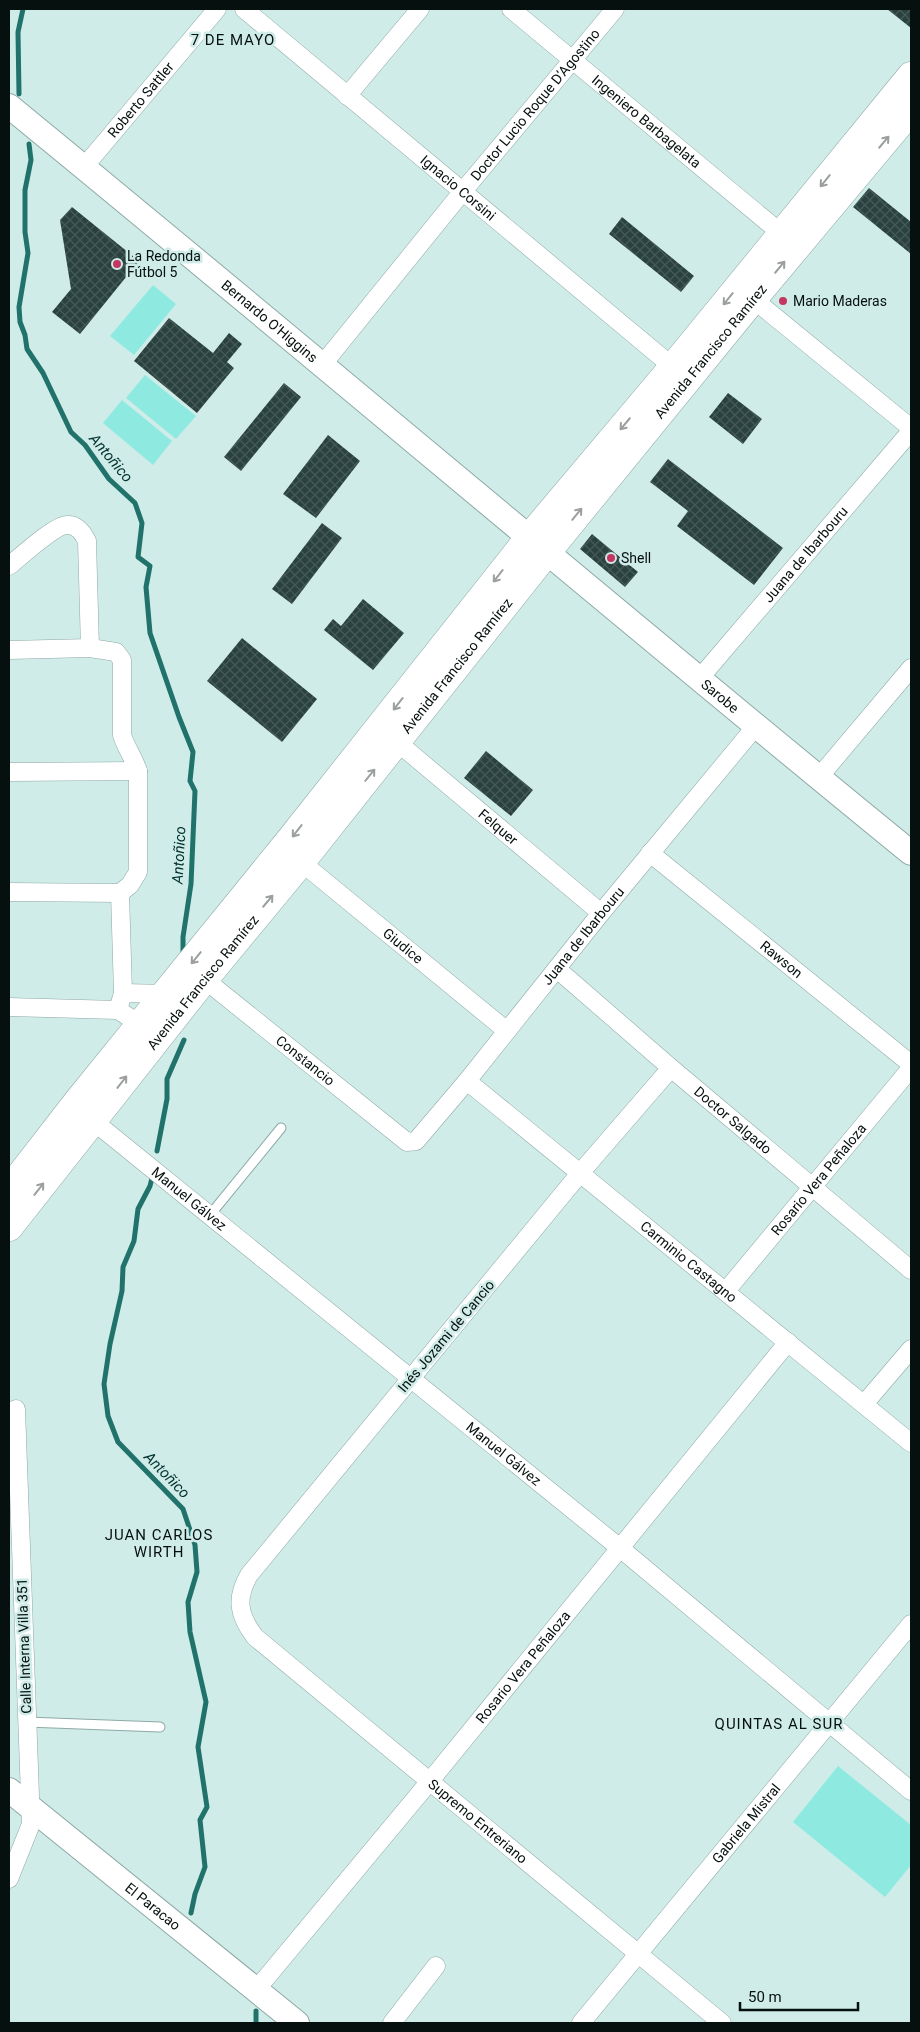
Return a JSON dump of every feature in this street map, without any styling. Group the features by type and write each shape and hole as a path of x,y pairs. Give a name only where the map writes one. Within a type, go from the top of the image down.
{"main road":[{"name":"Avenida Francisco Ramírez","path":"9,1227 204,980 397,742 538,545 673,367 911,76"},
{"name":"Avenida Francisco Ramírez","path":"9,1190 78,1101 538,545 753,299 911,110"}],"street":[{"name":"Roberto Sattler","path":"84,167 217,9"},
{"name":"Ignacio Corsini","path":"244,9 673,367"},
{"path":"347,96 420,9"},
{"name":"Ingeniero Barbagelata","path":"512,9 782,234"},
{"name":"Doctor Lucio Roque D’Agostino","path":"323,364 463,191 615,9"},
{"name":"Bernardo O'Higgins","path":"9,106 323,364 538,545"},
{"path":"753,299 911,430"},
{"name":"Juana de Ibarbouru","path":"699,679 911,430"},
{"path":"9,566 55,530 66,524 74,526 82,532 87,541 90,648"},
{"name":"Sarobe","path":"538,545 911,853"},
{"path":"9,650 90,648 116,652 122,660 122,735 126,746 135,760 138,771 138,872 130,885 120,892 9,892"},
{"path":"819,777 911,668"},
{"name":"Juana de Ibarbouru","path":"407,1142 416,1141 467,1081 601,913 756,726"},
{"name":"Felquer","path":"397,742 601,913"},
{"path":"9,772 138,771"},
{"name":"Rawson","path":"650,853 911,1066"},
{"name":"Giudice","path":"300,862 507,1031"},
{"path":"120,892 121,1002 141,1025"},
{"name":"Doctor Salgado","path":"557,969 671,1068 911,1270"},
{"name":"Constancio","path":"204,980 407,1142"},
{"path":"9,1007 121,1002 166,994"},
{"name":"Rosario Vera Peñaloza","path":"726,1291 911,1066"},
{"name":"Inés Jozami de Cancio","path":"242,1614 242,1588 249,1575 581,1172 671,1068"},
{"name":"Carminio Castagno","path":"467,1081 581,1172 911,1443"},
{"name":"Manuel Gálvez","path":"92,1120 620,1548 911,1791"},
{"name":"Rosario Vera Peñaloza","path":"256,1990 430,1781 788,1342"},
{"path":"864,1404 911,1349"},
{"name":"Calle Interna Villa 351","path":"9,1879 31,1824 16,1409"},
{"name":"Supremo Entreriano","path":"242,1614 247,1626 255,1637 722,2023"},
{"name":"Gabriela Mistral","path":"581,2023 911,1624"},
{"name":"El Paracao","path":"9,1790 296,2023"},
{"path":"392,2023 436,1966"}],"lane":[{"path":"210,1215 281,1128"},
{"path":"26,1722 160,1727"}],"shaded area":[{"path":"153,285 176,304 134,355 110,336"},
{"path":"145,375 196,416 176,439 126,398"},
{"path":"122,400 172,441 153,465 103,423"},
{"path":"838,1766 911,1825 911,1865 885,1897 793,1822"}],"building":[{"path":"887,9 911,9 911,28"},
{"path":"869,188 911,222 911,254 853,207"},
{"path":"72,207 139,261 80,334 52,312 71,289 60,220"},
{"path":"622,217 694,276 681,292 609,234"},
{"path":"169,318 213,353 229,333 242,344 227,362 234,368 197,413 134,361"},
{"path":"284,383 301,397 241,471 224,457"},
{"path":"728,393 762,419 743,444 709,417"},
{"path":"328,435 360,461 316,518 283,494"},
{"path":"668,459 783,548 754,585 677,526 688,511 650,482"},
{"path":"322,523 342,538 292,604 272,589"},
{"path":"592,534 638,572 625,587 580,549"},
{"path":"363,599 404,633 373,670 324,630 333,619 341,626"},
{"path":"242,638 317,699 282,742 207,681"},
{"path":"486,751 533,790 511,816 464,778"}],"waterway":[{"name":"Antoñico","path":"19,94 18,32 23,9"},
{"name":"Antoñico","path":"29,144 31,160 25,190 25,232 28,253 19,307 20,322 25,335 27,349 43,373 71,432 85,445 109,479 135,503 142,523 138,557 150,566 146,587 150,633 193,752 190,781 195,791 191,884 183,937 183,955"},
{"name":"Antoñico","path":"157,1151 167,1099 167,1079 184,1040"},
{"name":"Antoñico","path":"152,1178 138,1209 134,1241 123,1267 122,1291 110,1344 104,1384 108,1416 118,1442 183,1509 195,1545 197,1572 188,1602 190,1632 206,1702 198,1747 207,1807 200,1820 205,1867 195,1894 191,1913"},
{"name":"Antoñico","path":"256,2011 256,2023"}],"place":[{"name":"La Redonda Fútbol 5","path":"117,264"},
{"name":"Mario Maderas","path":"783,301"},
{"name":"Shell","path":"611,558"}],"district":[{"name":"7 DE MAYO","path":"233,40"},
{"name":"JUAN CARLOS WIRTH","path":"159,1544"},
{"name":"QUINTAS AL SUR","path":"779,1724"}]}
